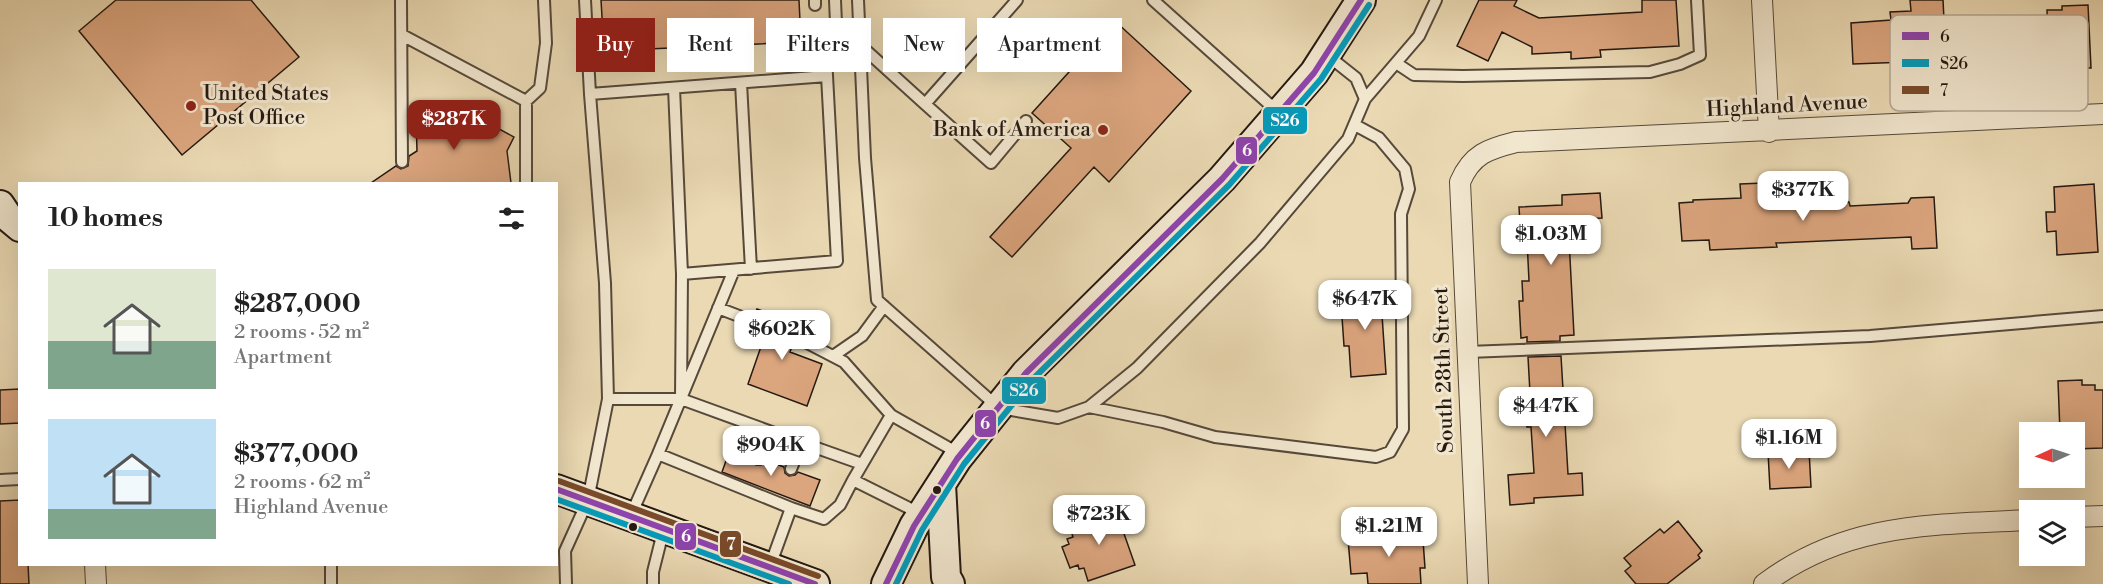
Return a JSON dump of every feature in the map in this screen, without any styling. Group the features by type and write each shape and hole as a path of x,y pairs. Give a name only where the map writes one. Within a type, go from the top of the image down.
{"main road":[{"path":"886,584 922,514 960,454 1026,373 1222,179 1314,73 1361,0"},
{"path":"941,484 946,578 950,584"},
{"path":"558,490 815,584"}],"street":[{"path":"1762,0 1769,132"},
{"name":"Highland Avenue","path":"1476,158 1491,149 1516,142 1769,132 2103,114"},
{"name":"South 28th Street","path":"1476,158 1467,168 1460,182 1478,584"},
{"path":"2085,517 2103,516"},
{"path":"1764,584 1786,567 1824,549 1868,534 1912,526 2019,521"},
{"path":"95,566 96,584"}],"lane":[{"path":"401,0 402,162"},
{"path":"526,182 526,101 540,88 546,43 544,0"},
{"path":"566,584 565,551 588,500 608,399 605,283 585,0"},
{"path":"835,0 836,18"},
{"path":"858,0 859,18"},
{"path":"925,104 1017,0"},
{"path":"1153,0 1279,112"},
{"path":"861,72 865,158 877,300 999,408 1058,418 1089,407 1137,368 1260,243 1348,139 1365,99 1419,36 1436,0"},
{"path":"1396,63 1414,75 1650,72 1680,64 1700,55 1697,0"},
{"path":"402,35 526,101"},
{"path":"1326,54 1356,78 1365,99"},
{"path":"871,55 991,163 1026,121"},
{"path":"682,274 837,261 828,72"},
{"path":"590,94 828,76"},
{"path":"741,83 751,269"},
{"path":"674,88 682,274 681,399"},
{"path":"1089,407 1162,422 1215,437 1376,457 1390,452 1403,429 1401,214 1409,189 1405,169 1379,138 1355,125"},
{"path":"630,516 734,270"},
{"path":"833,356 862,336 884,306"},
{"path":"718,308 753,321"},
{"path":"1468,352 1870,336 2103,316"},
{"path":"796,337 844,362 891,415 960,454"},
{"path":"608,399 681,399 780,435"},
{"path":"658,454 780,499 791,508 824,519 840,505 891,415"},
{"path":"759,458 769,430"},
{"path":"791,469 799,442 862,464"},
{"path":"0,480 18,479"},
{"path":"853,480 922,514"},
{"path":"770,567 791,508"},
{"path":"653,584 653,572 664,528"},
{"path":"331,566 331,584"}],"building":[{"name":"United States Post Office","path":"116,0 251,0 299,57 182,155 79,31"},
{"path":"601,0 799,0 800,18 766,18 766,44 754,44 754,18 667,18 667,48 655,49 655,18 602,18"},
{"path":"1479,0 1517,0 1514,6 1539,18 1642,12 1642,0 1676,0 1679,46 1600,50 1601,57 1571,59 1571,52 1532,54 1532,47 1502,32 1488,61 1457,46"},
{"path":"1910,0 1943,0 1944,15 1890,15 1890,12 1911,11"},
{"path":"2088,5 2091,68 2088,68 2088,15 2047,15 2047,10 2062,10 2062,6"},
{"path":"1890,20 1890,63 1853,64 1851,23"},
{"name":"Bank of America","path":"1122,27 1191,91 1109,182 1094,167 1012,257 990,237 1071,148 1032,113 1069,72 1122,72"},
{"path":"436,102 460,112 466,111 514,137 507,151 511,182 372,182 396,166 401,169 408,166 409,156 417,151 416,114"},
{"path":"1764,183 1765,204 1771,204 1771,206 1849,202 1850,206 1908,203 1911,198 1934,197 1937,248 1912,249 1911,237 1776,243 1777,247 1710,250 1709,240 1682,241 1679,203 1693,202 1693,200 1741,198 1740,184"},
{"path":"2094,184 2098,252 2057,255 2056,231 2047,232 2046,212 2055,212 2054,187"},
{"path":"1600,193 1602,218 1568,220 1574,335 1560,336 1560,341 1527,342 1527,337 1521,338 1519,301 1523,301 1522,281 1529,281 1527,240 1521,240 1519,207 1562,205 1562,195"},
{"path":"1380,285 1386,374 1351,377 1349,346 1344,346 1342,317 1349,316 1347,287"},
{"path":"757,309 801,325 799,330 793,330 789,334 789,340 793,344 790,352 822,364 807,406 748,384 764,338 749,332 750,328 756,327 759,323 755,314"},
{"path":"1561,356 1568,474 1582,473 1583,495 1534,498 1534,503 1510,505 1508,475 1534,473 1531,427 1527,427 1525,393 1530,393 1528,357"},
{"path":"2082,380 2082,385 2095,385 2095,390 2103,390 2103,448 2085,449 2085,422 2060,422 2058,381"},
{"path":"18,389 18,423 0,424 0,390"},
{"path":"731,447 752,455 752,460 756,465 761,465 766,460 784,467 785,473 789,476 798,472 820,480 810,506 722,472"},
{"path":"1809,450 1811,487 1770,489 1768,452"},
{"path":"18,500 18,566 28,566 29,584 0,584 0,501"},
{"path":"1115,508 1135,565 1088,581 1084,568 1079,569 1078,565 1070,568 1062,547 1069,544 1067,539 1073,537 1069,524"},
{"path":"1678,521 1702,551 1698,555 1700,558 1667,584 1636,584 1625,571 1631,566 1624,558 1660,529 1664,533"},
{"path":"1420,531 1425,568 1420,568 1421,584 1368,584 1367,573 1351,574 1348,539 1394,536 1394,532"}],"transit line":[{"name":"6","path":"886,584 914,526 957,459 1026,373 1222,179 1314,73 1361,0"},
{"name":"S26","path":"896,584 922,530 964,464 1033,379 1229,185 1321,79 1369,5"},
{"name":"7","path":"559,481 818,576"},
{"name":"6","path":"558,490 815,584"},
{"name":"S26","path":"558,500 789,584"}],"place":[{"name":"United States Post Office","path":"191,106"},
{"name":"Bank of America","path":"1103,130"}]}
